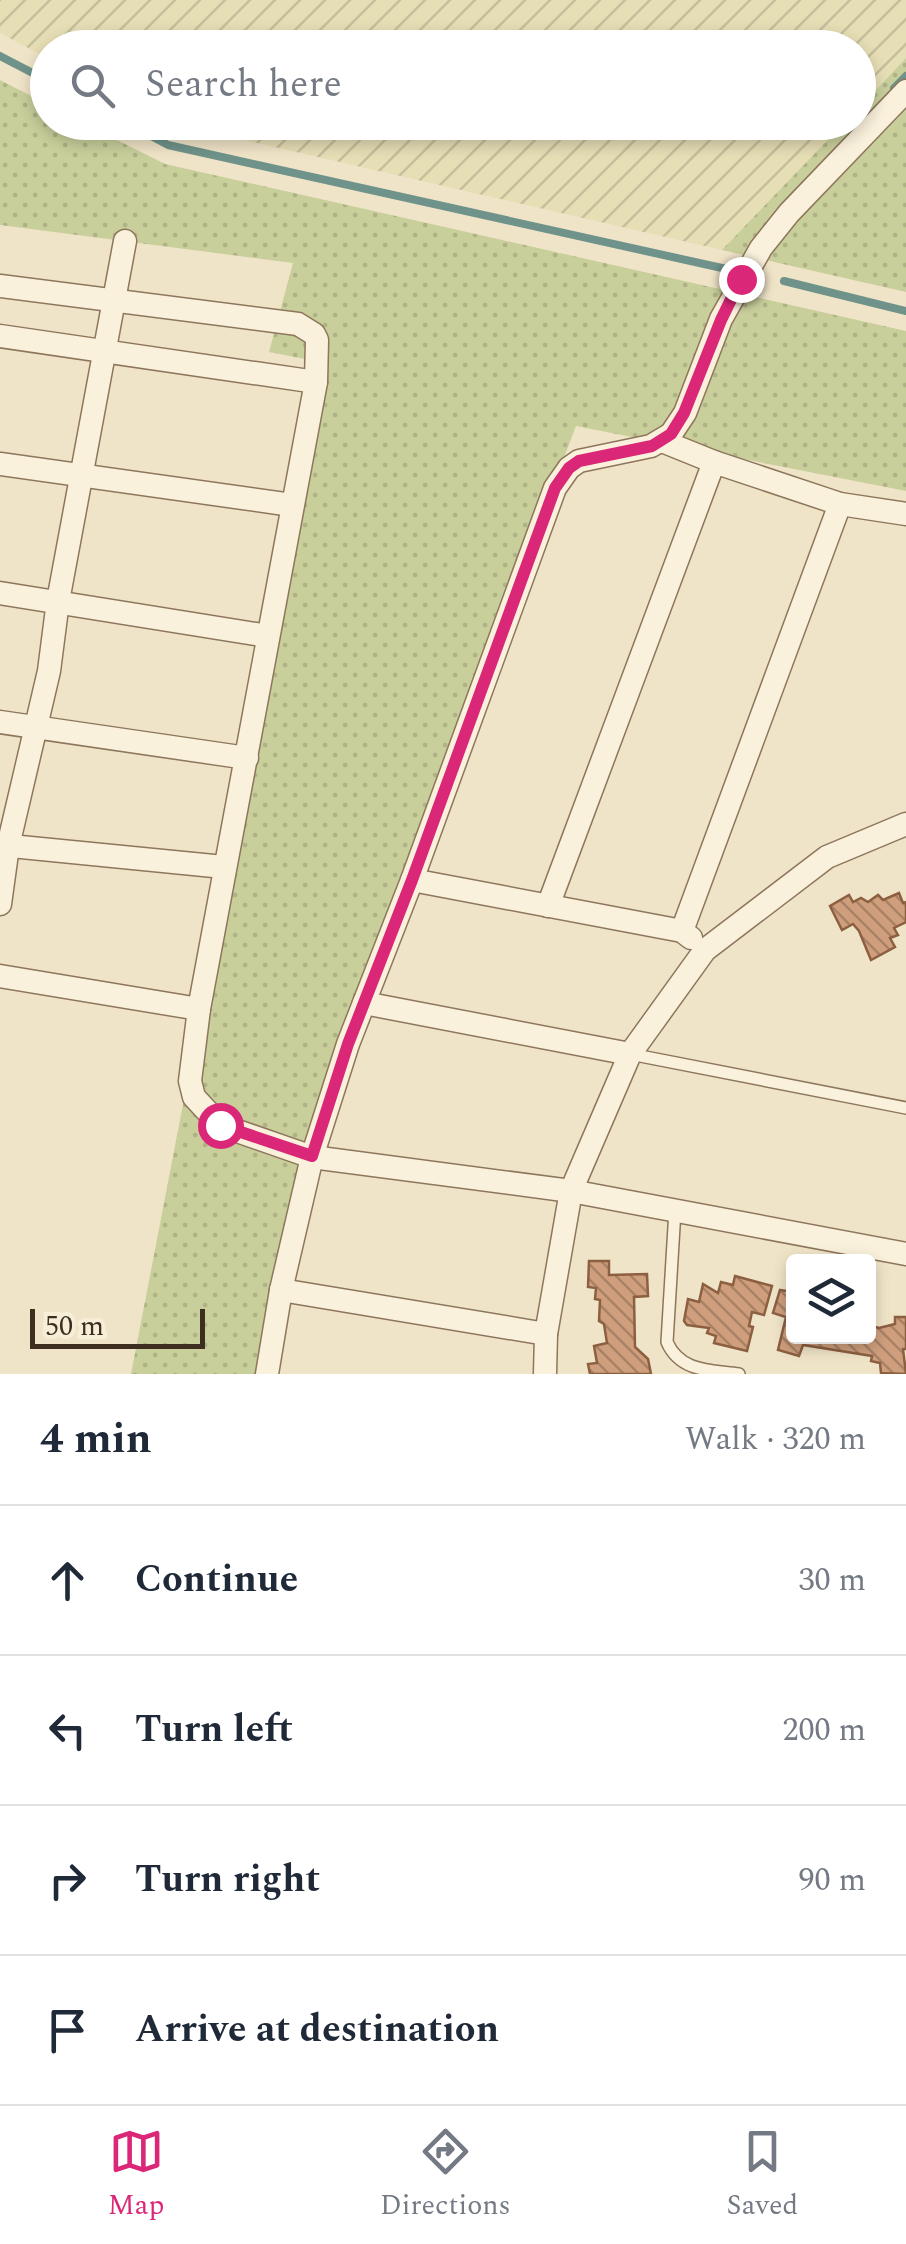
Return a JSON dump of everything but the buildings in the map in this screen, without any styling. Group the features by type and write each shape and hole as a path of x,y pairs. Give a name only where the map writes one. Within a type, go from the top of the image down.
{"street":[{"path":"876,122 906,91"},
{"path":"268,1374 281,1290 312,1156 364,1003 561,477 590,456 652,446 679,424 721,320 761,248 859,140"},
{"path":"0,904 4,846 49,671 58,601 124,241"},
{"path":"0,286 298,324 317,340 316,382 199,1009 190,1081 194,1097 204,1111 220,1125 312,1156 572,1190 906,1254"},
{"path":"0,336 316,382"},
{"path":"662,441 840,504 906,514"},
{"path":"548,906 714,462"},
{"path":"0,464 292,506"},
{"path":"682,931 840,504"},
{"path":"0,593 268,636"},
{"path":"0,722 247,758"},
{"path":"545,1374 546,1334 572,1190 630,1054 705,950 828,856 906,824"},
{"path":"4,846 224,867"},
{"path":"412,880 682,931 705,950"},
{"path":"0,976 199,1009"},
{"path":"364,1003 630,1054"},
{"path":"281,1290 546,1334"}],"lane":[{"path":"630,1054 906,1108"},
{"path":"675,1210 668,1342 673,1356 687,1366 739,1374"}],"shaded area":[{"path":"0,0 906,0 906,58 876,90 876,30 30,30 30,49 0,33"},
{"path":"244,140 828,140 722,250"}],"green space":[{"path":"906,58 906,292 722,250 828,140 876,140 876,90"},
{"path":"0,80 30,95 30,140 117,140 165,164 906,331 906,491 576,426 307,1138 261,1374 131,1374 326,363 269,352 293,263 0,225"}],"waterway":[{"path":"0,56 30,72"},
{"path":"894,88 906,76"},
{"path":"159,140 731,270"},
{"path":"784,281 906,311"}],"route":[{"path":"220,1125 312,1156 348,1044 555,488 579,461 652,446 671,434 684,413 741,279"}]}
